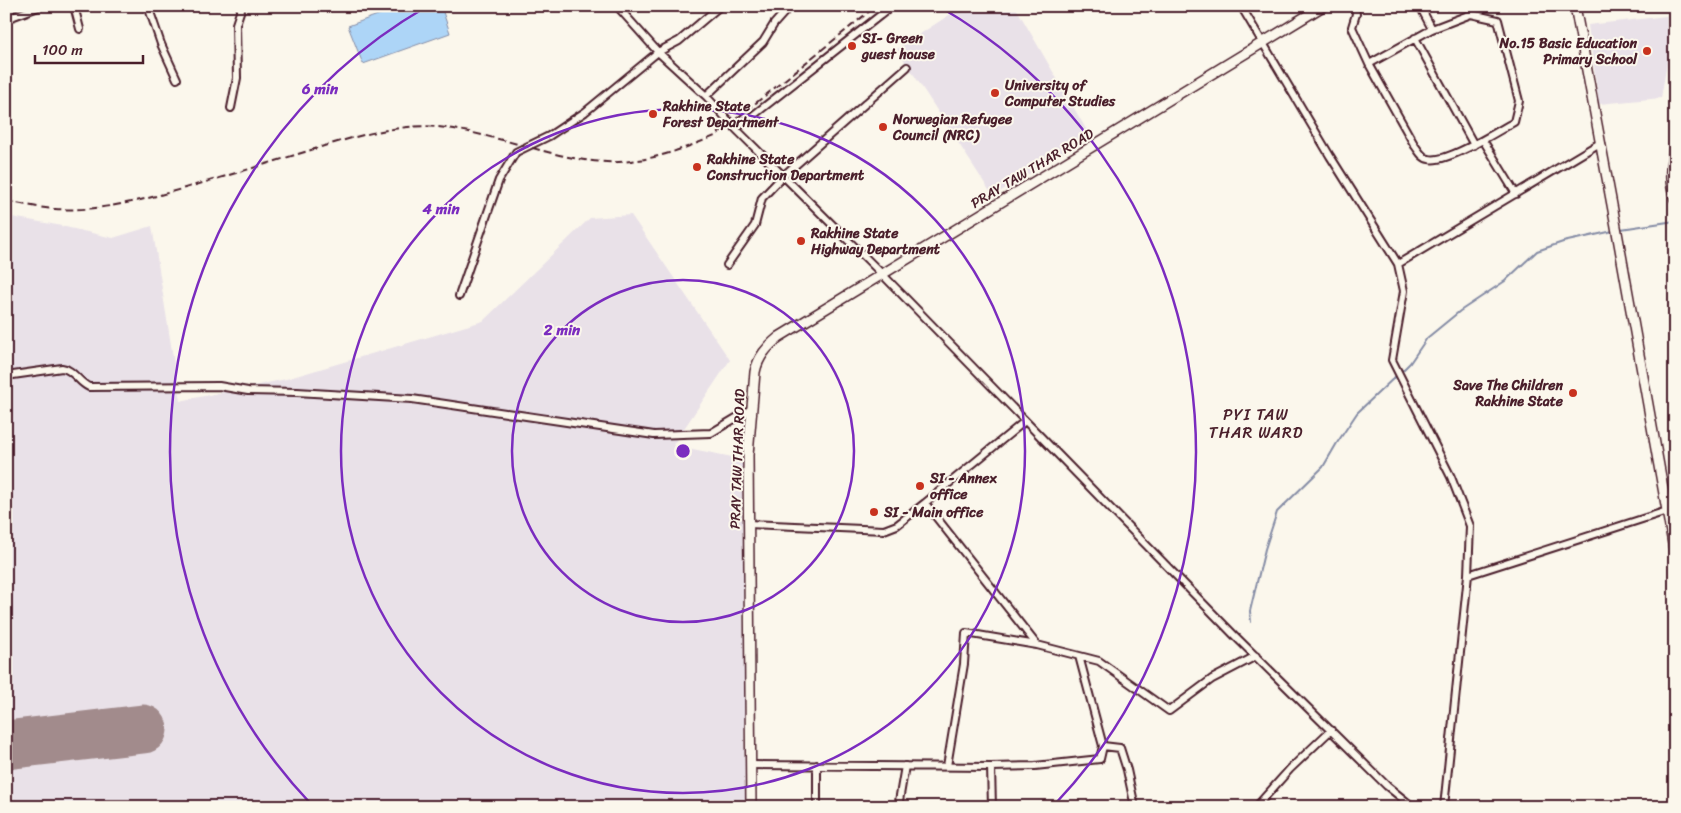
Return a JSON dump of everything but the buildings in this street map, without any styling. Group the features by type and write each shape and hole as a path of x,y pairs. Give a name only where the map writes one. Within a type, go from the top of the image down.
{"street":[{"path":"6,19 41,6"},
{"path":"74,6 80,29"},
{"path":"148,6 161,44 177,79"},
{"path":"231,108 237,78 236,24 242,6"},
{"path":"618,6 658,52 706,96 736,129 883,275 1256,656 1387,786 1413,807"},
{"path":"459,296 499,180 516,152 549,136 585,112 658,52 679,41 720,6"},
{"path":"706,96 763,42 774,24 790,6"},
{"path":"736,129 892,6"},
{"path":"1241,6 1330,156 1398,264 1404,291 1392,360 1451,477 1470,526 1468,575 1444,807"},
{"name":"PRAY TAW THAR ROAD","path":"750,807 748,455 756,366 764,351 771,344 1323,6"},
{"path":"1355,6 1356,14 1352,27 1369,64 1415,146 1423,156 1430,160 1441,158 1474,145 1514,122 1519,101 1498,20 1470,14 1415,38 1369,64"},
{"path":"1420,6 1432,30"},
{"path":"1470,14 1471,6"},
{"path":"1575,6 1616,221 1675,555"},
{"path":"1415,38 1474,145"},
{"path":"727,265 755,225 762,198 783,176 907,67"},
{"path":"1483,140 1516,194"},
{"path":"1398,264 1600,143"},
{"path":"1675,143 1670,174 1675,200"},
{"path":"6,376 62,368 67,369 83,385 89,388 219,386 248,391 412,399 654,435 711,433 751,410"},
{"path":"748,524 884,530 897,525 1025,421"},
{"path":"925,503 1037,645"},
{"path":"1468,575 1667,511"},
{"path":"947,766 964,664 966,633 1037,645 1099,661 1169,711 1212,679 1256,656"},
{"path":"750,765 990,767 1035,766 1100,759 1104,746 1079,656"},
{"path":"1260,805 1295,764 1331,730"},
{"path":"1104,746 1120,748 1135,807"},
{"path":"817,765 817,807"},
{"path":"898,807 904,766"},
{"path":"990,767 992,807"}],"shaded area":[{"name":"University of Computer Studies","path":"963,6 1015,6 1090,136 993,196 897,49"},
{"path":"1675,15 1661,98 1599,104 1588,25"},
{"path":"631,215 730,360 673,445 742,459 745,807 6,807 6,216 113,238 152,226 180,401 286,379 483,321 590,218"}],"water":[{"path":"402,6 441,6 450,33 363,64 348,26"}],"waterway":[{"path":"1621,229 1675,221"},
{"path":"1401,372 1410,363 1427,338 1460,311 1505,281 1537,251 1563,242 1613,231"},
{"path":"1251,622 1250,611 1265,549 1277,512 1323,467 1357,413 1397,375"}],"runway":[{"path":"6,745 143,729"}],"railway":[{"path":"6,201 55,209 88,209 121,204 185,188 352,138 380,131 419,126 462,131 579,159 614,162 663,155 715,136 876,6"}],"place":[{"name":"SI- Green guest house","path":"852,46"},
{"name":"No.15 Basic Education Primary School","path":"1647,51"},
{"name":"University of Computer Studies","path":"995,93"},
{"name":"Rakhine State Forest Department","path":"653,114"},
{"name":"Norwegian Refugee Council (NRC)","path":"883,127"},
{"name":"Rakhine State Construction Department","path":"697,167"},
{"name":"Rakhine State Highway Department","path":"801,241"},
{"name":"Save The Children Rakhine State","path":"1573,393"},
{"name":"SI - Annex office","path":"920,486"},
{"name":"SI - Main office","path":"874,512"}],"district":[{"name":"PYI TAW THAR WARD","path":"1256,423"}]}
